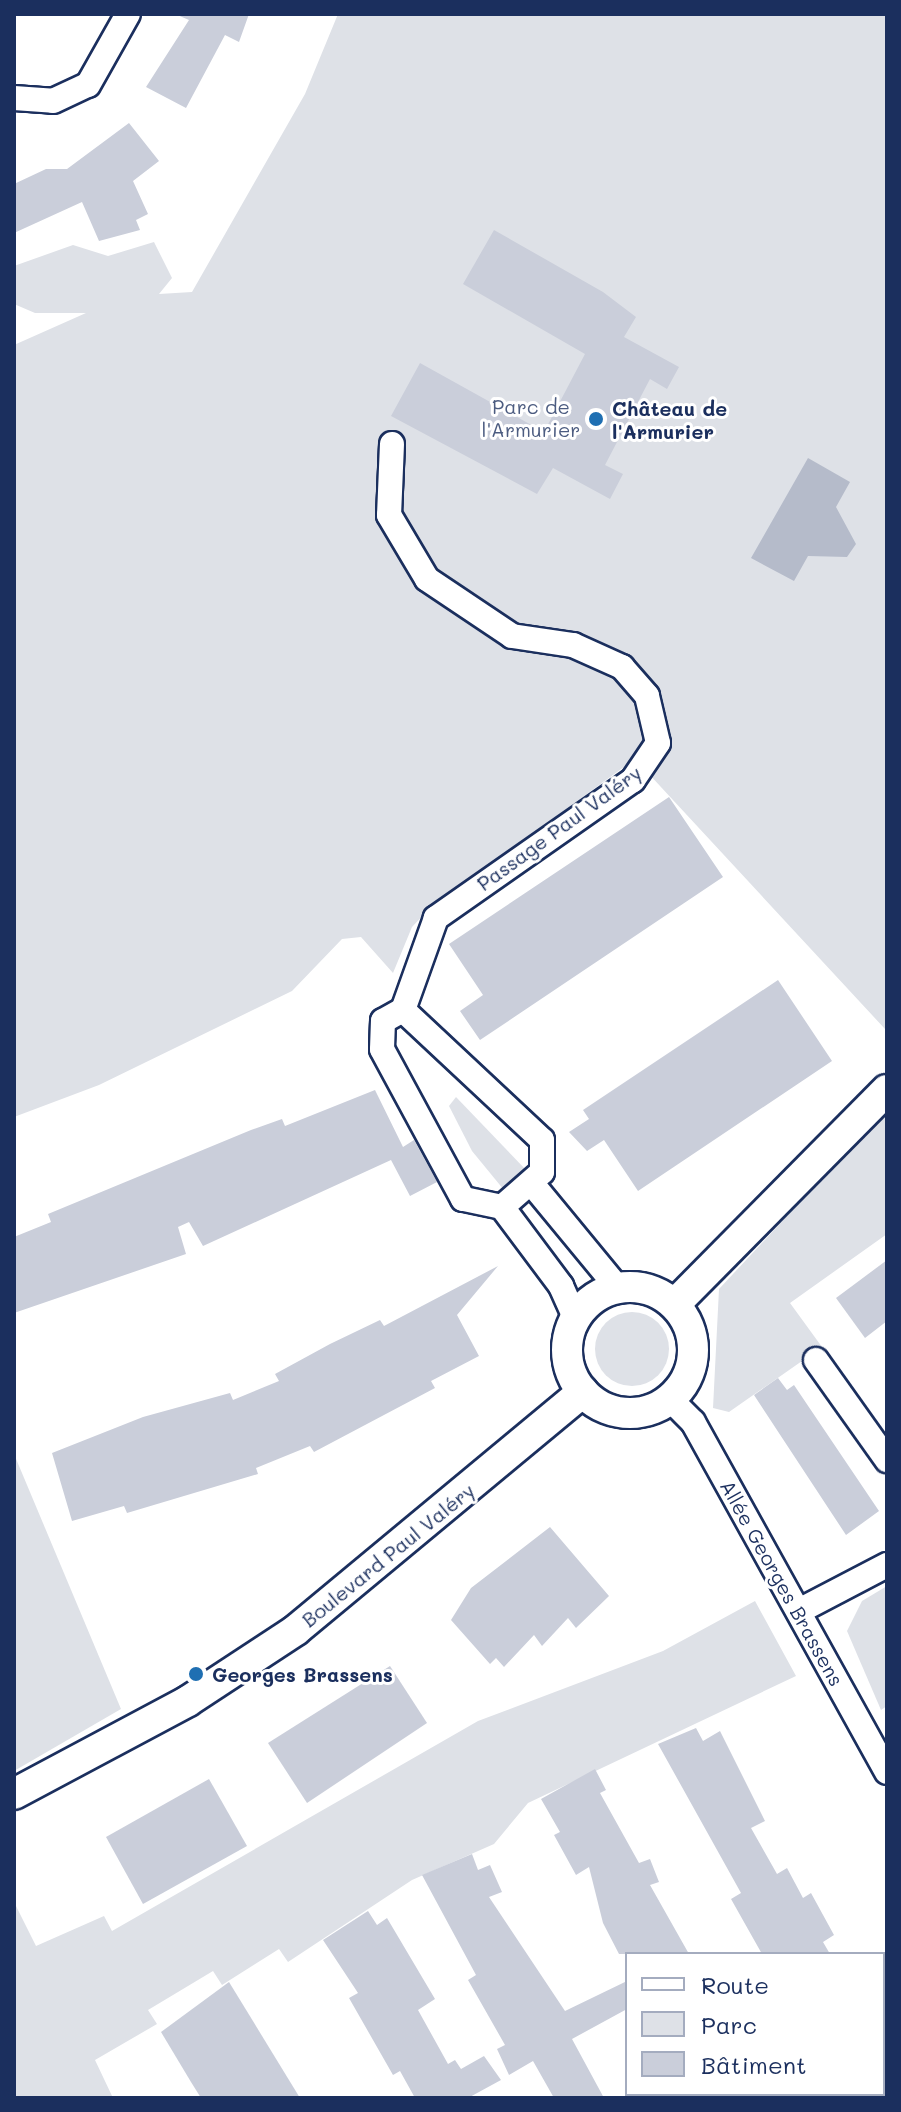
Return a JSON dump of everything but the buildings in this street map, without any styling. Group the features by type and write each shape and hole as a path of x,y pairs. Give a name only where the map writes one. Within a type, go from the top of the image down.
{"street":[{"path":"14,98 53,101 88,85 128,14"},
{"name":"Passage Paul Valéry","path":"392,444 389,515 427,579 512,636 573,645 622,667 647,696 658,743 633,780 436,918 403,1010 383,1021 382,1049 463,1199 502,1207"},
{"path":"403,1010 542,1140 546,1163 533,1185 502,1207 561,1286 575,1318"},
{"path":"675,1304 887,1090"},
{"path":"533,1185 617,1287"},
{"path":"617,1287 648,1289 675,1304 690,1326 694,1353 688,1379 671,1400 625,1414 583,1392 567,1356 575,1318 593,1298 617,1287"},
{"path":"816,1360 887,1460"},
{"name":"Boulevard Paul Valéry","path":"14,1794 188,1701 308,1621 583,1392"},
{"name":"Allée Georges Brassens","path":"671,1400 693,1422 887,1772"},
{"path":"799,1611 887,1565"}],"green space":[{"name":"Parc de l'Armurier","path":"338,14 887,14 885,1029 635,759 430,908 412,927 393,973 361,937 342,939 292,991 99,1085 14,1117 14,345 86,313 35,313 14,304 14,266 73,245 108,256 154,242 172,278 159,294 192,292 305,94"},
{"path":"456,1097 527,1171 504,1190 472,1151 449,1106"},
{"path":"887,1109 887,1234 790,1303 822,1347 729,1412 713,1408 719,1289"},
{"path":"625,1312 639,1312 653,1318 663,1328 669,1349 663,1370 653,1380 639,1386 625,1386 611,1380 601,1370 595,1356 595,1342 601,1328 611,1318"},
{"path":"14,1454 121,1709 14,1771"},
{"path":"887,1586 887,1706 881,1710 847,1631 862,1601"},
{"path":"755,1601 796,1676 528,1803 494,1844 412,1880 288,1962 279,1949 222,1985 213,1971 148,2010 157,2024 95,2060 113,2098 14,2098 14,1902 36,1946 104,1916 112,1931 478,1721 663,1651"}],"water":[{"path":"808,458 850,482 836,507 856,544 847,557 808,556 794,581 751,558"}],"place":[{"name":"Château de l'Armurier","path":"596,419"},
{"name":"Georges Brassens","path":"196,1674"}]}
